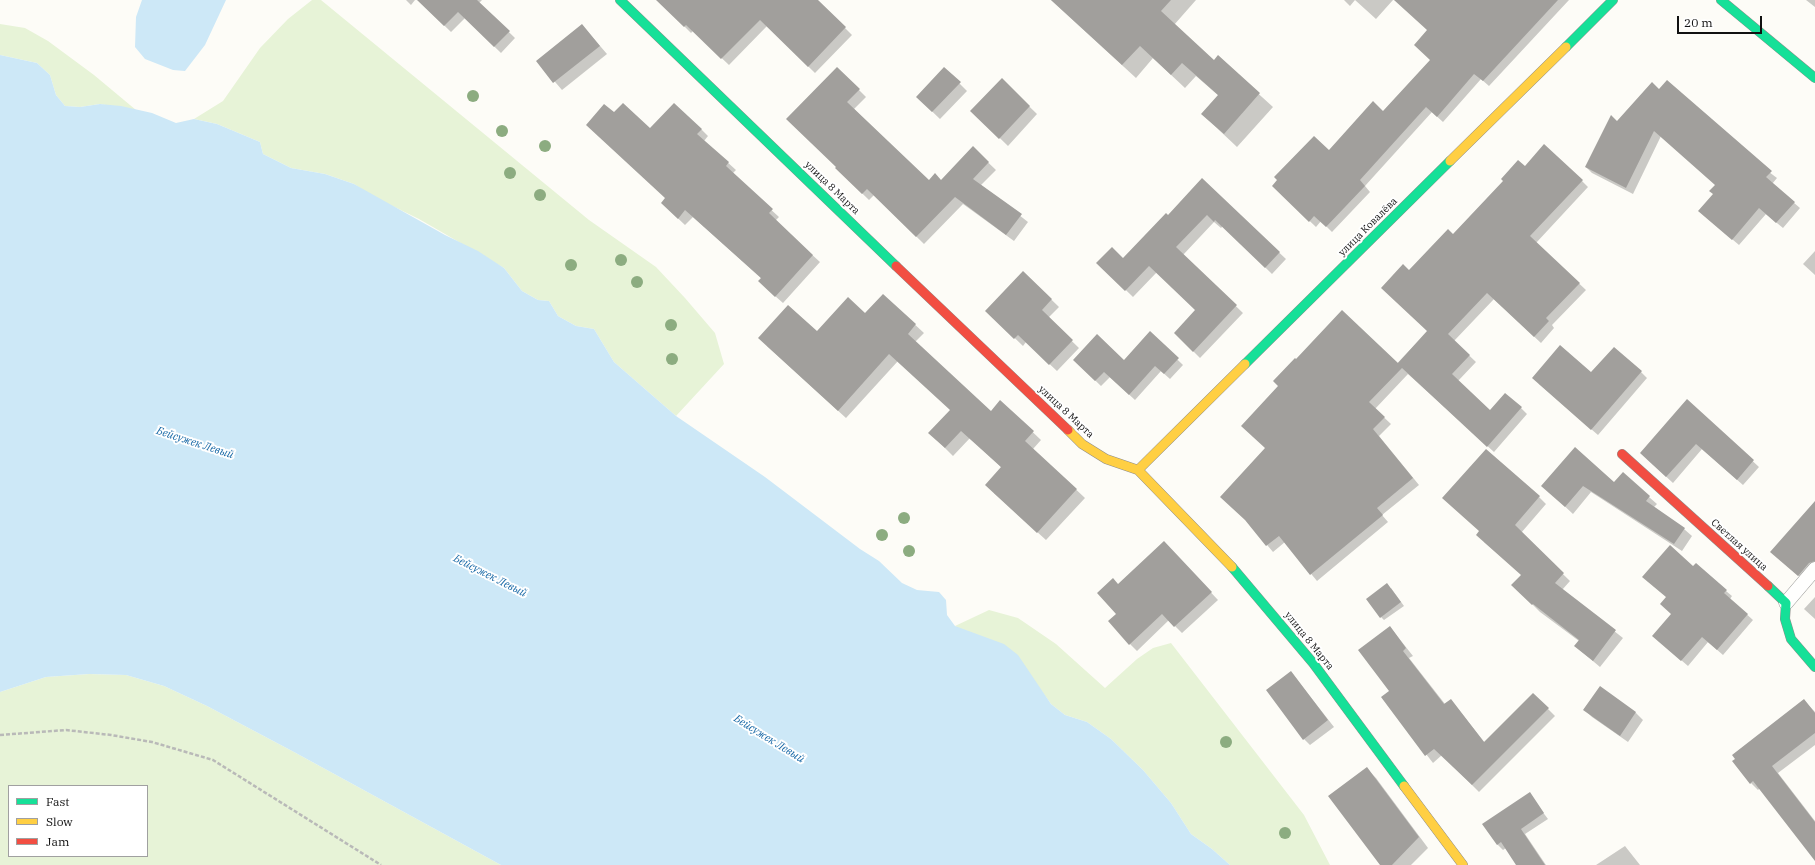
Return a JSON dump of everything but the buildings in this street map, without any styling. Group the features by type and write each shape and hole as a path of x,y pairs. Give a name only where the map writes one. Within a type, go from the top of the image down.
{"street":[{"name":"улица 8 Марта","path":"620,0 1082,444 1106,458 1138,470 1231,566 1285,629 1318,670 1463,865"},
{"name":"улица Ковалёва","path":"1138,470 1613,0"},
{"path":"1721,0 1815,78"},
{"name":"Светлая улица","path":"1622,454 1786,603"},
{"path":"1786,603 1785,619 1791,639 1815,667"}],"lane":[{"path":"1786,603 1815,569"}],"path":[{"path":"0,735 66,730 111,735 152,742 213,760 381,865"}],"green space":[{"path":"312,0 321,0 589,220 656,267 685,298 715,333 724,364 676,416 614,362 594,329 576,326 558,316 549,301 538,300 522,291 504,268 419,219 374,197 354,184 325,174 291,168 263,154 260,142 217,124 194,119 223,101 260,48 288,19"},
{"path":"0,24 25,28 48,41 94,75 136,110 100,104 80,107 65,106 56,95 50,75 37,63 0,55"},
{"path":"989,610 1018,618 1056,644 1105,688 1137,659 1153,648 1171,643 1304,815 1330,865 1230,865 1212,849 1191,834 1171,803 1143,770 1111,739 1087,722 1065,715 1051,704 1035,682 955,626"},
{"path":"89,674 126,675 164,686 207,706 294,752 501,865 0,865 0,692 46,677"}],"water":[{"path":"142,0 226,0 205,45 185,71 173,70 145,59 135,47 136,17"},
{"name":"Бейсужек Левый","path":"0,55 37,63 50,75 56,95 65,106 80,107 100,104 121,106 152,113 176,123 194,119 217,124 260,142 263,154 291,168 325,174 354,184 445,235 478,251 504,268 522,291 538,300 549,301 558,316 576,326 594,329 614,362 676,416 765,477 860,549 879,561 902,583 917,590 939,592 946,600 947,615 955,626 1004,644 1018,655 1051,704 1065,715 1087,722 1111,739 1143,770 1171,803 1191,834 1212,849 1230,865 501,865 294,752 207,706 164,686 126,675 89,674 46,677 0,692"}],"traffic: fast":[{"path":"620,0 896,266"},
{"path":"1566,47 1613,0"},
{"path":"1721,0 1815,78"},
{"path":"1245,364 1450,161"},
{"path":"1232,567 1313,663 1404,786"},
{"path":"1768,586 1786,603 1785,619 1791,639 1815,667"}],"traffic: slow":[{"path":"1450,161 1566,47"},
{"path":"1138,470 1245,364"},
{"path":"1068,430 1082,444 1106,459 1138,470 1232,567"},
{"path":"1404,786 1463,865"}],"traffic: jam":[{"path":"896,266 1068,430"},
{"path":"1622,454 1768,586"}]}
